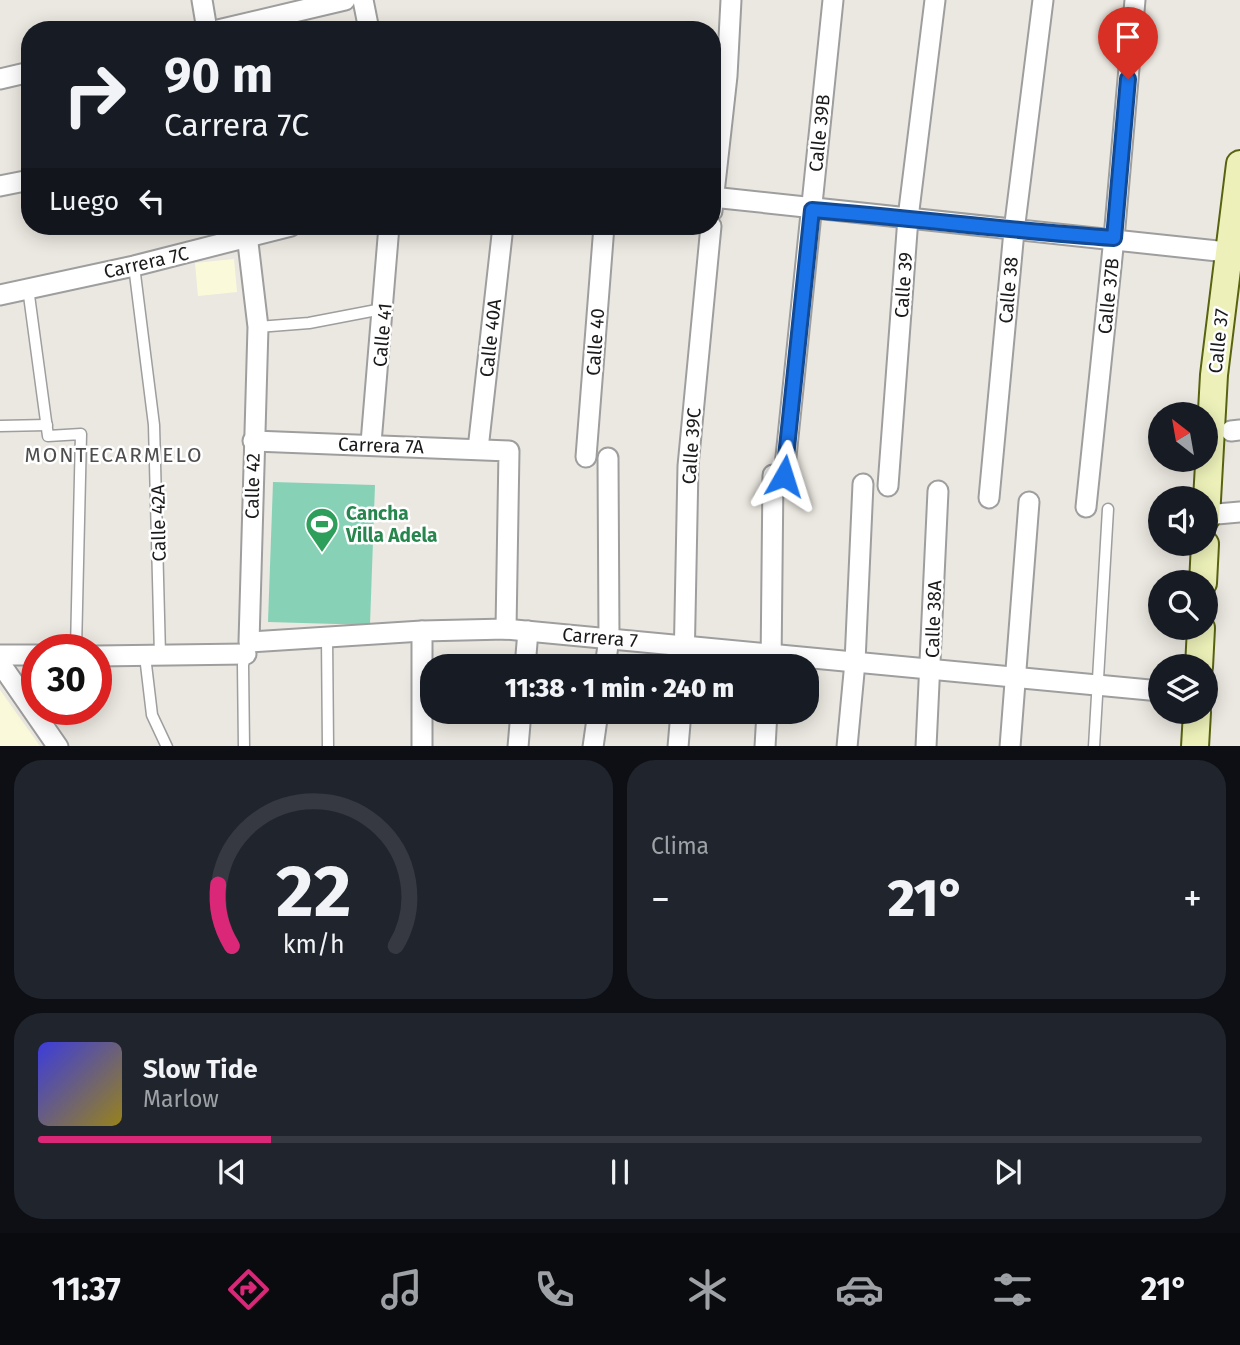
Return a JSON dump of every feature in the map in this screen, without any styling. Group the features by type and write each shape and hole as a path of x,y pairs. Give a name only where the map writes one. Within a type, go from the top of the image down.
{"main road":[{"name":"Calle 37","path":"1210,486 1231,312 1227,252 1240,164"},
{"path":"1195,746 1196,724"}],"street":[{"path":"202,0 206,21"},
{"path":"256,21 345,0"},
{"path":"363,0 367,21"},
{"path":"721,69 731,0"},
{"name":"Calle 39B","path":"772,654 778,475 812,210 833,0"},
{"name":"Calle 39","path":"888,486 908,218 935,0"},
{"name":"Calle 38","path":"989,498 1014,231 1043,0"},
{"name":"Calle 37B","path":"1086,508 1135,0"},
{"path":"0,79 21,74"},
{"path":"0,186 21,182"},
{"path":"721,202 908,218 1014,231 1114,238 1227,252"},
{"name":"Carrera 7C","path":"0,295 134,265 237,235"},
{"name":"Calle 42","path":"247,235 258,327 247,648"},
{"name":"Calle 41","path":"371,443 385,309 389,235"},
{"name":"Calle 40A","path":"478,449 502,235"},
{"name":"Calle 40","path":"586,457 603,235"},
{"name":"Calle 39C","path":"685,654 688,466 710,235"},
{"name":"Carrera 7A","path":"253,441 371,443 509,451 506,629"},
{"path":"607,654 609,638 608,458"},
{"path":"847,746 855,662 863,484"},
{"name":"Calle 38A","path":"926,746 938,491"},
{"path":"1010,746 1029,502"},
{"path":"1218,515 1240,512"},
{"name":"Carrera 7","path":"112,656 152,656 247,648 327,637 506,629 686,645 738,654"},
{"path":"422,631 422,746"},
{"path":"526,654 528,631"},
{"path":"0,654 21,655"},
{"name":"Carrera 7","path":"819,661 855,662 1148,690"},
{"path":"0,663 57,746"},
{"path":"517,746 520,724"},
{"path":"593,746 596,724"},
{"path":"678,746 680,724"},
{"path":"765,746 766,724"}],"lane":[{"name":"Calle 42A","path":"134,265 154,425 152,715 167,746"},
{"path":"27,288 48,436 81,434 76,634"},
{"path":"258,327 309,323 385,309"},
{"path":"0,426 47,425"},
{"path":"1094,746 1108,509"},
{"path":"327,637 328,746"},
{"name":"Calle 42","path":"244,746 243,665 247,648"}],"shaded area":[{"path":"234,259 237,292 198,296 195,263"},
{"path":"0,690 21,719 21,725 25,725 40,746 0,746"}],"green space":[{"name":"Cancha Villa Adela","path":"273,482 375,485 370,625 268,622"}],"place":[{"name":"Cancha Villa Adela","path":"322,554"}],"district":[{"name":"MONTECARMELO","path":"114,455"}],"route":[{"path":"784,476 812,210 1014,231 1114,238 1128,79"}]}
